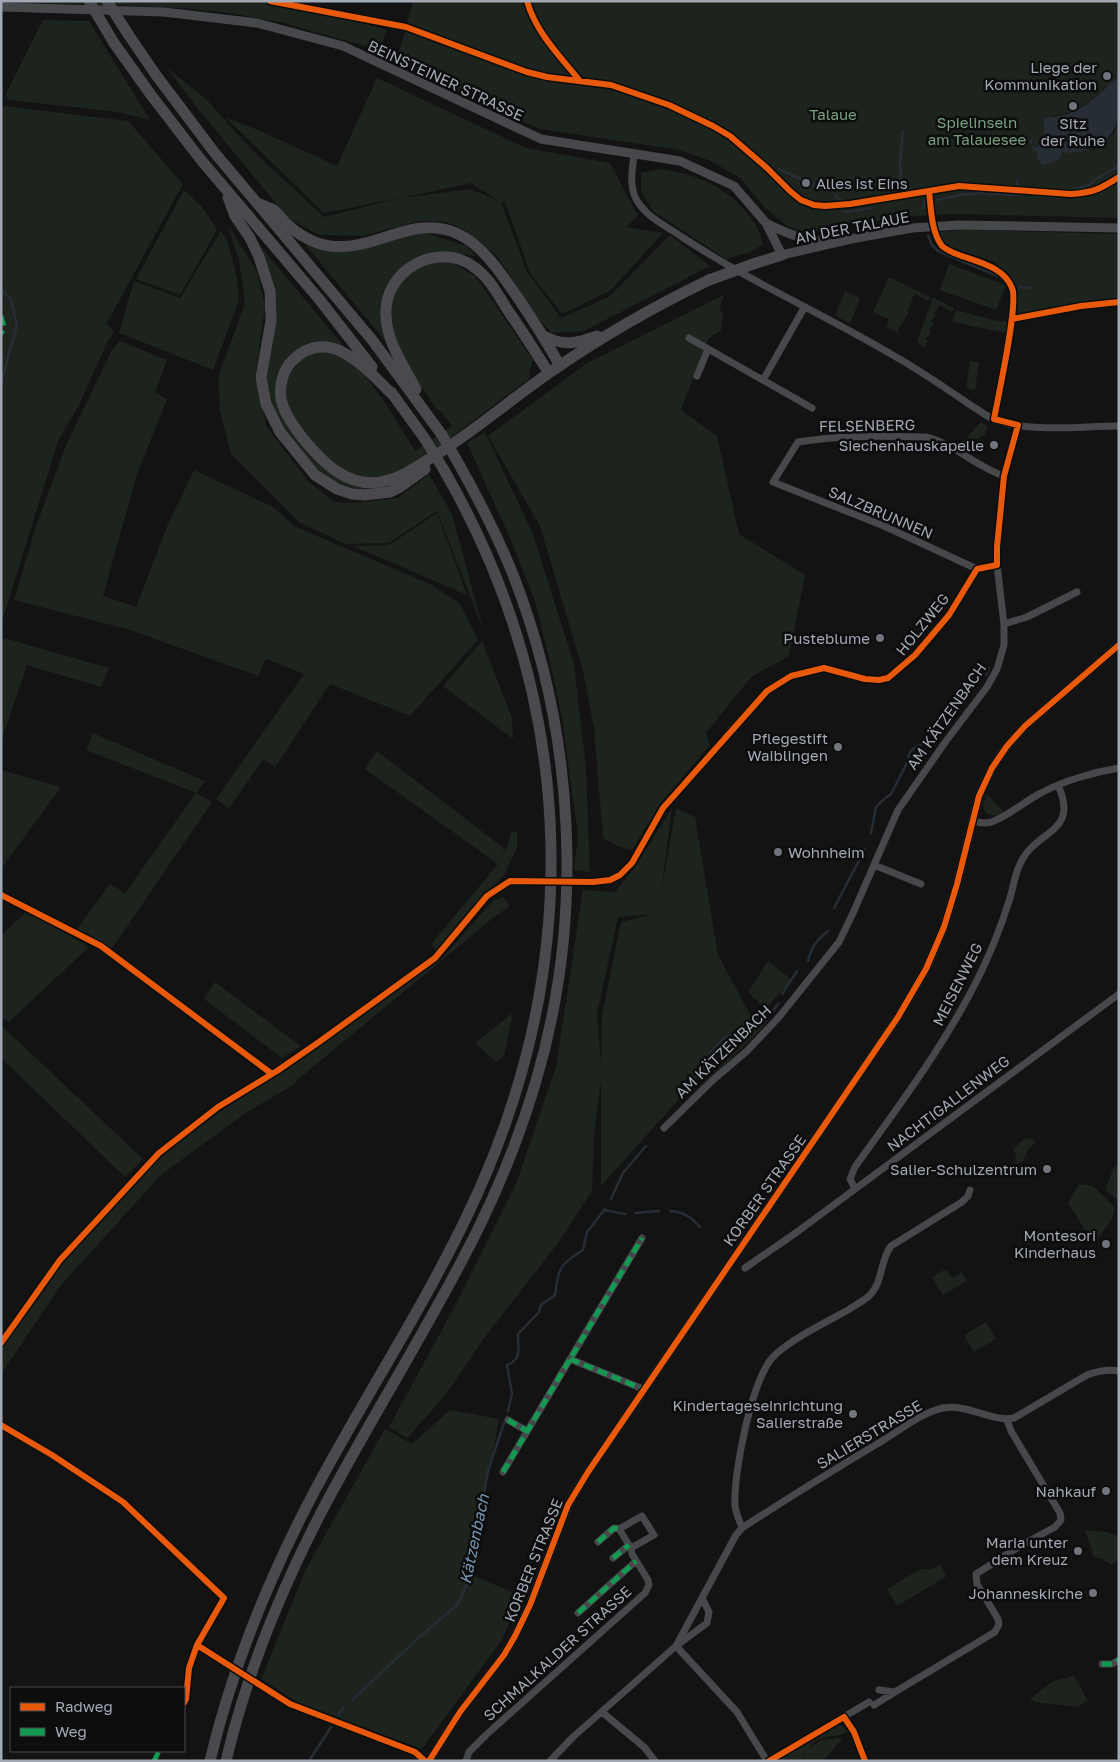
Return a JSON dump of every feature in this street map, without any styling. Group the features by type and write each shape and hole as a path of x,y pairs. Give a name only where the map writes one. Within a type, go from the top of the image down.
{"highway":[{"path":"88,1 114,43 168,118 226,190 319,299 395,397 425,439 444,470 463,503 497,578 515,629 535,702 546,769 552,859 548,934 542,984 521,1077 502,1134 467,1217 333,1457 289,1541 241,1654 210,1761"},
{"path":"107,1 128,34 214,152 373,340 433,420"},
{"path":"226,190 235,216 250,238 259,258 270,292 271,321 261,377 266,404 280,432 304,462 315,475 337,489 352,494 379,494 400,487 429,465 442,452"},
{"path":"258,204 275,211 287,224 301,234 316,242 331,246 366,243 401,232 429,228 442,229 460,235 476,245 488,257 544,336 560,366"},
{"path":"395,397 357,360 345,352 322,347 309,349 298,355 289,364 280,387 281,400 293,425 332,470 343,476 370,483 384,482 397,478 442,452 549,373 617,329 679,294 709,280 782,255"},
{"path":"226,1761 256,1658 276,1608 302,1552 348,1463 458,1268 498,1185 517,1138 536,1081 549,1030 563,943 568,860 566,816 550,698 532,628 512,572 477,496 433,420 398,355 390,336 386,303 391,288 407,269 429,258 440,256 452,257 463,261 483,274 549,373"},
{"path":"544,336 554,342 567,344 617,329"}],"street":[{"name":"BEINSTEINER STRASSE","path":"1,7 164,12 257,23 343,46 540,139 634,155"},
{"name":"AN DER TALAUE","path":"634,155 680,161 734,186 766,223 782,255 837,242 912,228 959,225 1119,228"},
{"path":"634,155 632,186 639,204 644,210 718,261 896,356 994,419 1018,425 1053,427 1119,426"},
{"path":"766,223 788,234 809,240 837,242"},
{"path":"763,380 804,308"},
{"path":"994,419 1012,319"},
{"path":"689,338 812,408"},
{"path":"697,376 708,349"},
{"name":"AM KÄTZENBACH","path":"664,1128 712,1080 747,1051 779,1017 839,942 898,810 946,741 987,687 997,669 1004,646 1004,624 997,565 997,547 1004,476 1018,425"},
{"name":"FELSENBERG","path":"773,482 798,442 828,437 857,436 926,437 937,440 993,472 1004,476"},
{"name":"SALZBRUNNEN","path":"773,482 884,526 977,569"},
{"path":"977,569 997,565"},
{"name":"HOLZWEG","path":"730,731 768,690 791,676 824,668 865,679 879,680 888,678 915,655 949,615 977,569"},
{"path":"1004,624 1027,617 1077,592"},
{"name":"KORBER STRASSE","path":"429,1761 456,1719 516,1636 568,1506 604,1447 898,1017 926,969 944,927 979,796 992,768 1007,746 1025,726 1119,645"},
{"path":"972,820 981,823 993,822 1041,792 1104,770 1119,768"},
{"name":"MEISENWEG","path":"856,1189 850,1179 855,1167 957,1019 983,969 1009,903 1018,866 1023,856 1057,826 1062,819 1064,802 1058,785"},
{"path":"874,865 921,884"},
{"name":"NACHTIGALLENWEG","path":"745,1268 856,1189 1119,994"},
{"path":"742,1528 736,1510 735,1490 739,1458 760,1376 765,1367 783,1348 871,1294 880,1276 886,1254 891,1246 962,1202 968,1196 970,1190"},
{"path":"503,1472 642,1238"},
{"path":"570,1360 643,1389"},
{"path":"676,1646 737,1712 768,1761 844,1717 895,1692 995,1632 999,1624 998,1619 977,1584 976,1574 1055,1526 1061,1520 1060,1512 1011,1430 1007,1420 1014,1418 1088,1375 1111,1369 1119,1371"},
{"name":"SALIERSTRASSE","path":"676,1646 736,1535 742,1528 800,1490 938,1409 950,1406 1007,1420"},
{"path":"508,1420 527,1432"},
{"path":"598,1542 614,1528 619,1529 642,1516 654,1535 630,1546 613,1558"},
{"name":"SCHMALKALDER STRASSE","path":"466,1761 469,1752 486,1735 645,1593 648,1580 619,1529"},
{"name":"SCHMALKALDER STRASSE","path":"578,1613 636,1561"},
{"name":"SALIERSTRASSE","path":"550,1761 573,1737 676,1646 702,1628 709,1620 710,1612 702,1598"},
{"path":"1102,1664 1112,1664 1119,1660"},
{"path":"879,1690 895,1692"},
{"path":"602,1712 644,1747 655,1761"},
{"path":"844,1717 854,1732 866,1761"}],"green space":[{"path":"1,1 270,1 387,30 379,50 280,22 236,14 192,9"},
{"name":"Talaue","path":"413,1 1119,1 1119,76 1080,107 1052,116 1036,149 1037,159 1061,152 1080,153 1094,149 1113,134 1119,117 1119,218 955,214 910,216 807,233 789,227 766,209 740,178 711,161 679,150 540,129 396,63"},
{"path":"43,20 89,21 150,120 118,112 9,100 5,95"},
{"path":"166,67 206,99 253,151 324,217 399,198 324,213 225,117 337,166 377,78 526,148 610,163 638,216 626,227 663,233 610,291 562,314 530,273 505,202 501,202 527,272 561,318 609,297 670,235 710,266 584,331 552,333 534,314 497,256 467,231 446,222 420,221 363,236 319,235 288,218 198,109","holes":["471,183 497,200 470,189 402,198"]},
{"path":"4,106 128,121 183,184 107,323 114,333 108,341 78,407 58,441 1,625 1,284 4,287 1,282 1,111"},
{"path":"661,169 686,174 709,182 729,195 755,224 763,244 751,252 726,259 653,211 641,192 641,173"},
{"path":"184,190 203,208 217,230 180,295 136,279"},
{"path":"227,224 257,271 265,307 255,377 267,427 307,480 334,502 354,503 398,498 429,474 452,514 484,632 437,511 389,543 345,544 299,522 231,454 220,411 218,377 245,304 239,260"},
{"path":"968,230 1119,234 1119,299 1072,305 1021,316 1015,314 1015,284 1006,272 994,262 946,245 937,232"},
{"path":"221,231 227,240 237,277 239,300 213,370 119,333 134,281 180,298"},
{"path":"423,232 466,246 476,256 435,251 408,264 391,281 387,343 304,243 322,248 351,250"},
{"path":"256,241 347,350 303,349 276,391 334,476 398,482 394,487 362,492 326,479 287,436 273,412 265,377 273,324"},
{"path":"435,261 449,261 475,276 533,360 529,372 530,378 421,460 395,476 375,480 345,474 321,456 298,427 286,403 286,381 295,364 311,354 320,352 341,356 363,372 415,451 452,426 439,409 438,411 406,363 397,344 392,326 391,308 395,291 407,275"},
{"path":"949,264 1006,285 996,310 940,290"},
{"path":"889,277 930,297 928,301 915,294 907,310 909,312 897,332 886,327 889,319 873,312"},
{"path":"845,291 860,298 850,324 835,315"},
{"path":"724,295 719,309 723,313 721,330 708,339 681,410 717,436 739,534 805,575 789,656 751,677 706,733 710,745 661,803 632,850 619,847 603,838 594,728 583,671 540,526 488,436 586,364"},
{"path":"933,297 954,308 952,312 940,305 934,313 936,315 931,321 934,323 929,330 931,332 926,339 928,341 924,347 917,342"},
{"path":"956,310 997,321 1005,321 1008,324 1006,333 952,322"},
{"path":"120,341 167,360 155,392 167,399 137,474 103,596 136,607 168,524 194,470 273,507 296,527 432,585 460,604 478,640 410,716 330,684 275,767 263,759 229,809 216,799 304,674 266,659 258,676 130,630 14,600 36,526 66,445 112,350"},
{"path":"970,361 979,363 975,390 966,388"},
{"path":"981,422 988,427 985,434 961,448 959,446"},
{"path":"485,432 533,534 574,664 586,768 590,872 574,870 578,836 562,718 535,601 510,538 467,443"},
{"path":"437,513 467,595 353,546 389,545"},
{"path":"4,638 109,668 101,687 27,665 1,742 1,644"},
{"path":"482,641 512,718 513,739 443,686"},
{"path":"93,733 205,781 196,793 86,750"},
{"path":"377,751 505,849 501,858 506,849 512,831 517,832 517,848 503,877 483,895 444,946 436,951 431,944 498,864 365,769"},
{"path":"1,770 61,787 1,869"},
{"path":"196,793 212,802 111,950 77,929 110,884 125,893"},
{"path":"987,794 1004,812 990,815 986,812 983,805"},
{"path":"672,808 661,893 676,808 695,817 718,955 752,1018 601,1186 601,1081 594,1134 592,1191 558,1243 485,1337 444,1397 407,1438 389,1427 457,1302 516,1184 556,1067 583,890 615,892 633,870","holes":["653,914 621,922 602,1015 601,1062 597,1014 618,917"]},
{"path":"503,897 510,906 494,917 296,1081 295,1084 244,1114 161,1175 62,1284 1,1374 1,1347 6,1336 61,1261 158,1157 221,1111 282,1072 407,980 440,960 493,901"},
{"path":"27,911 89,947 9,1022 1,1017 1,936"},
{"path":"768,961 792,980 765,1009 748,992"},
{"path":"215,982 301,1046 282,1058 204,999"},
{"path":"513,1013 504,1056 496,1062 475,1043"},
{"path":"766,1017 769,1019 761,1029 683,1107 681,1105 738,1049"},
{"path":"3,1027 143,1159 125,1177 1,1058 1,1029"},
{"path":"1032,1138 1036,1142 1027,1151 1023,1161 1017,1164 1013,1149 1024,1139"},
{"path":"1115,1164 1119,1170 1119,1201 1105,1190"},
{"path":"1079,1184 1093,1186 1115,1207 1112,1219 1094,1244 1068,1203"},
{"path":"946,1269 952,1278 962,1272 967,1281 943,1295 932,1277"},
{"path":"986,1322 996,1339 974,1352 964,1335"},
{"path":"450,1410 499,1419 471,1575 522,1596 501,1641 422,1749 300,1704 261,1679 306,1569 385,1429 412,1444"},
{"path":"1085,1530 1107,1532 1119,1537 1119,1560 1111,1565 1103,1559 1094,1557"},
{"path":"940,1565 947,1576 897,1606 887,1589 920,1569 932,1569"},
{"path":"1074,1676 1088,1701 1077,1707 1034,1702 1030,1699 1053,1681"},
{"path":"837,1725 843,1726 848,1732 819,1739 809,1748 822,1740 843,1738 823,1761 803,1761 807,1752 802,1761 777,1761"}],"shaded area":[{"path":"1119,76 1118,118 1111,135 1089,150 1071,153 1062,152 1059,160 1043,165 1037,159 1036,149 1044,134 1043,118 1063,115 1079,109"}],"waterway":[{"path":"903,131 900,168 903,190"},
{"path":"1033,147 1036,150"},
{"name":"Kätzenbach","path":"1072,190 1089,185 1119,166"},
{"path":"779,169 827,191"},
{"path":"1017,181 1019,194"},
{"name":"Kätzenbach","path":"937,200 981,193 1014,195 1022,193 1051,197"},
{"path":"836,195 842,201"},
{"name":"Kätzenbach","path":"923,208 925,201"},
{"path":"846,212 872,208"},
{"name":"Kätzenbach","path":"928,235 932,245 938,251 1000,277 1007,285"},
{"name":"Kätzenbach","path":"1020,287 1031,288"},
{"path":"1,289 11,300 17,325 1,383"},
{"path":"986,675 989,668"},
{"name":"Kätzenbach","path":"954,701 968,684"},
{"name":"Kätzenbach","path":"941,717 950,706"},
{"name":"Kätzenbach","path":"871,833 876,807 891,794 908,761 917,753 933,728"},
{"name":"Kätzenbach","path":"908,761 911,750 921,744"},
{"name":"Kätzenbach","path":"834,908 865,849"},
{"name":"Kätzenbach","path":"808,961 815,944 828,931"},
{"name":"Kätzenbach","path":"782,994 797,971"},
{"name":"Kätzenbach","path":"771,1013 779,1003"},
{"name":"Kätzenbach","path":"684,1095 712,1051 723,1039 740,1031 750,1022 761,1016"},
{"name":"Kätzenbach","path":"611,1199 623,1173 646,1146"},
{"name":"Kätzenbach","path":"508,1411 512,1394 507,1365 512,1363 517,1357 518,1334 539,1312 541,1305 555,1295 559,1272 569,1259 583,1250 587,1232 605,1209"},
{"path":"604,1210 625,1214"},
{"path":"635,1213 659,1211"},
{"path":"670,1211 687,1216 700,1227"},
{"name":"Kätzenbach","path":"352,1700 458,1604 470,1577 475,1536 488,1471 504,1423"},
{"name":"Kätzenbach","path":"338,1715 344,1707"},
{"name":"Kätzenbach","path":"309,1761 331,1727"}],"marked path":[{"path":"1,316 4,327 1,334"},
{"path":"503,1472 642,1238"},
{"path":"570,1359 643,1389"},
{"path":"508,1420 527,1431"},
{"path":"598,1542 614,1528 619,1529"},
{"path":"613,1558 629,1545"},
{"path":"578,1613 636,1561"},
{"path":"1102,1664 1112,1664 1119,1660"},
{"path":"154,1761 158,1752"}],"cycle path":[{"path":"270,1 406,27 527,72 547,77 611,85 669,105 730,136 791,192 801,200 814,205 850,204 959,186 1070,194 1085,193 1107,185 1119,177"},
{"path":"527,1 542,34 580,81"},
{"path":"1,1343 60,1260 159,1153 218,1107 277,1071 435,958 487,896 510,881 593,882 610,880 620,875 632,863 663,808 767,691 791,676 824,668 865,679 879,680 888,678 915,655 949,615 977,569 997,565 1004,476 1018,425 994,419 1013,312 1012,288 997,270 942,246 934,227 929,191"},
{"path":"1012,319 1081,306 1119,302"},
{"path":"429,1761 460,1712 504,1655 515,1636 530,1605 568,1505 588,1472 898,1017 926,969 944,927 979,796 992,768 1007,746 1025,726 1119,645"},
{"path":"1,895 101,946 272,1074"},
{"path":"1,1425 52,1455 123,1502 224,1598 197,1645 189,1668 185,1701"},
{"path":"197,1645 290,1704 415,1752 425,1761"},
{"path":"769,1761 844,1717 854,1732 865,1761"}],"place":[{"name":"Liege der Kommunikation","path":"1107,76"},
{"name":"Sitz der Ruhe","path":"1073,106"},
{"name":"Alles ist Eins","path":"806,183"},
{"name":"Siechenhauskapelle","path":"994,445"},
{"name":"Pusteblume","path":"880,638"},
{"name":"Pflegestift Waiblingen","path":"838,747"},
{"name":"Wohnheim","path":"778,852"},
{"name":"Salier-Schulzentrum","path":"1047,1169"},
{"name":"Montesori Kinderhaus","path":"1106,1244"},
{"name":"Kindertageseinrichtung Salierstraße","path":"853,1414"},
{"name":"Nahkauf","path":"1106,1491"},
{"name":"Maria unter dem Kreuz","path":"1078,1551"},
{"name":"Johanneskirche","path":"1093,1593"}],"park label":[{"name":"Spielinseln am Talauesee","path":"977,130"}]}
